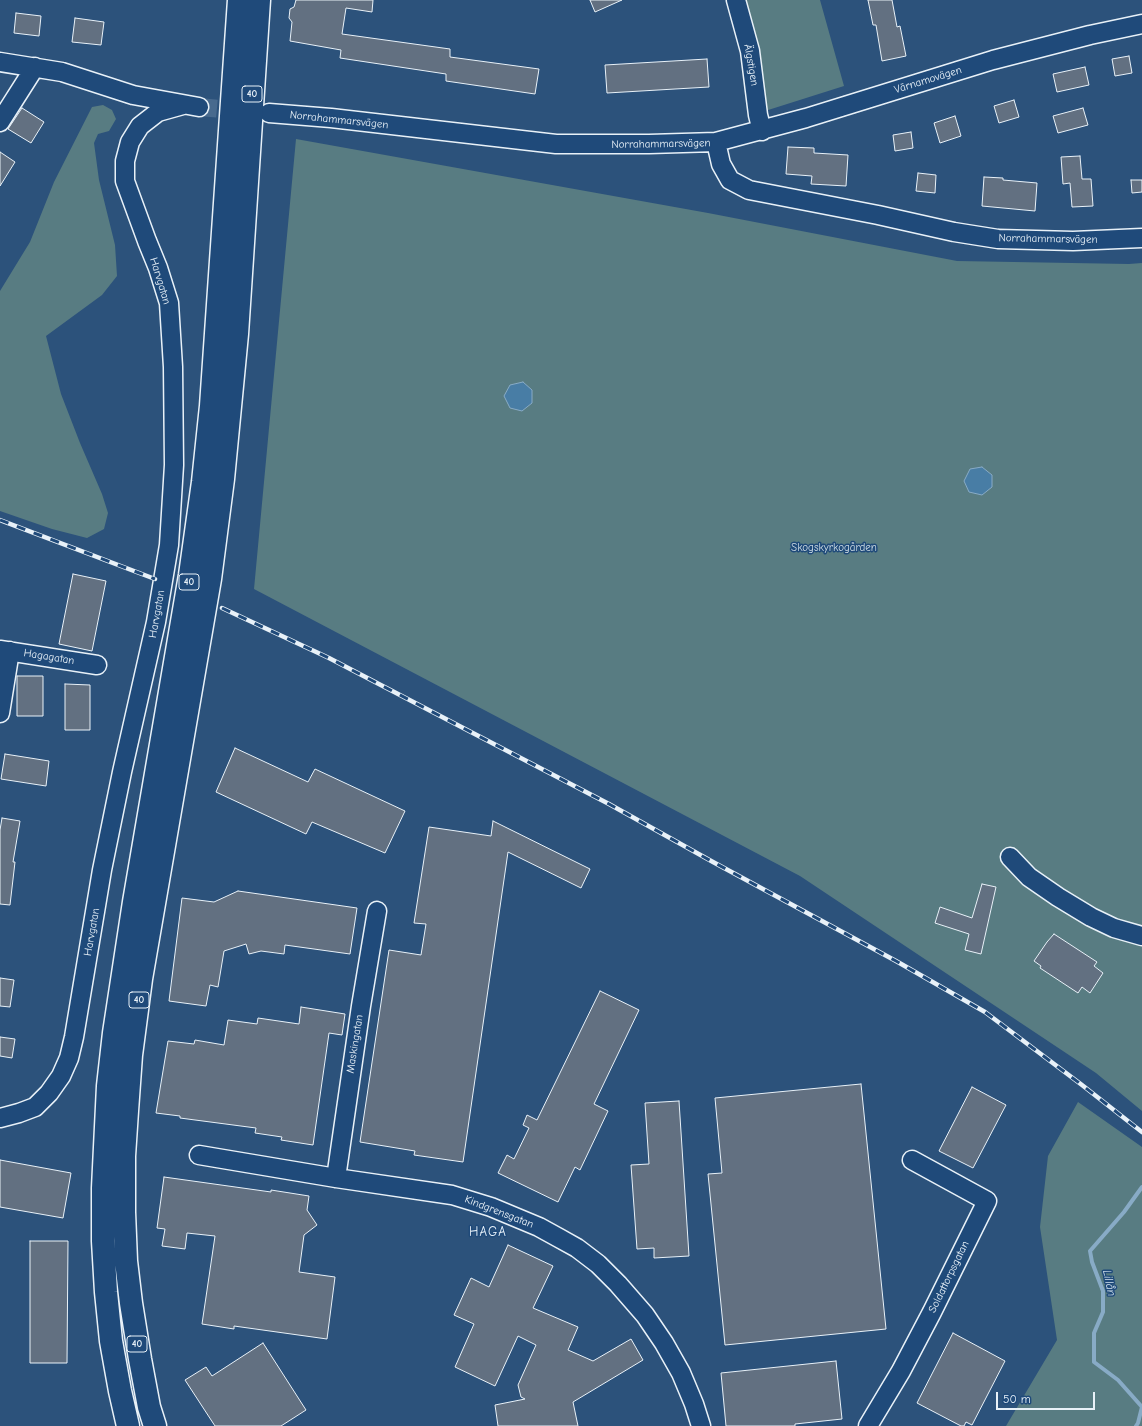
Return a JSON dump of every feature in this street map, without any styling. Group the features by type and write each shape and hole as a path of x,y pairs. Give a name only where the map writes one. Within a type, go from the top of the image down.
{"highway":[{"name":"40","path":"128,1426 120,1391 112,1341 106,1292 103,1241 103,1188 108,1086 127,945 190,575 202,482 211,406 238,0"},
{"name":"40","path":"155,1426 149,1407 140,1359 126,1261 124,1156 131,1055 143,972 210,579 223,479 237,334 259,0"}],"street":[{"name":"Älgstigen","path":"736,0 750,51 758,115 762,131"},
{"name":"Värnamovägen","path":"716,142 762,131 993,60 1142,24"},
{"path":"0,62 35,67 0,122"},
{"name":"Harvgatan","path":"0,1118 19,1114 35,1107 49,1093 61,1076 69,1058 74,1038 107,848 122,772 156,622 168,545 174,465 172,359 169,303 158,268 146,241 125,181 125,161 130,142 140,126 158,112 191,106 133,95 62,72 35,67"},
{"name":"Norrahammarsvägen","path":"269,113 330,118 556,144 665,144 716,142 721,164 730,180 749,190 954,232 998,239 1073,241 1142,238"},
{"path":"0,713 5,651"},
{"name":"Hagagatan","path":"5,651 97,665"},
{"path":"1010,857 1029,877 1064,901 1091,917 1114,928 1142,936"},
{"name":"Maskingatan","path":"336,1178 360,1013 377,910"},
{"name":"Kindgrensgatan","path":"199,1155 336,1178 452,1195 491,1206 539,1227 577,1248 598,1264 634,1301 653,1326 681,1373 694,1404 701,1426"},
{"name":"Soldattorpsgatan","path":"868,1426 901,1371 987,1201 912,1160"}],"green space":[{"path":"740,0 820,0 844,86 765,111"},
{"path":"103,105 112,110 116,119 109,131 98,134 94,143 99,180 115,245 117,276 102,295 46,336 61,394 102,494 108,513 104,529 87,538 52,529 0,511 0,291 30,242 54,182 92,107"},
{"name":"Skogskyrkogården","path":"296,139 708,213 957,261 1142,263 1142,1111 1096,1073 800,876 254,589"},
{"path":"1078,1102 1142,1147 1142,1426 1006,1426 1057,1340 1040,1227 1048,1156"}],"water":[{"path":"523,382 532,390 532,403 522,411 510,408 504,396 510,385"},
{"path":"982,467 992,475 992,487 982,495 969,492 964,481 970,469"}],"building":[{"path":"296,0 373,0 372,12 346,8 342,34 450,49 450,57 539,69 535,94 446,81 446,74 340,58 341,50 290,41 292,22 289,18 290,9 294,7"},
{"path":"590,0 622,0 595,12"},
{"path":"868,0 892,0 897,27 900,26 906,56 882,61 876,25 873,25"},
{"path":"16,13 41,16 39,36 14,33"},
{"path":"75,18 104,22 101,45 72,42"},
{"path":"1129,56 1132,73 1115,76 1112,59"},
{"path":"707,59 709,87 607,93 605,65"},
{"path":"1085,67 1089,85 1057,92 1053,74"},
{"path":"1014,100 1019,117 999,123 994,106"},
{"path":"22,108 44,122 31,143 8,129"},
{"path":"1083,108 1088,125 1058,133 1053,116"},
{"path":"955,116 961,136 940,143 934,123"},
{"path":"911,132 913,148 895,151 893,135"},
{"path":"788,147 814,148 814,153 848,155 846,186 811,184 812,176 786,174"},
{"path":"0,152 15,162 0,186"},
{"path":"1080,156 1082,179 1091,179 1093,206 1072,207 1070,183 1063,184 1061,157"},
{"path":"918,173 936,175 935,193 916,191"},
{"path":"984,177 1037,183 1035,211 982,206"},
{"path":"1131,180 1142,180 1142,192 1132,193"},
{"path":"73,574 106,581 92,651 59,644"},
{"path":"17,676 43,676 43,716 17,716"},
{"path":"65,684 90,685 90,730 65,730"},
{"path":"235,748 308,782 315,769 405,811 385,853 312,822 306,834 216,792"},
{"path":"5,754 49,761 46,786 1,779"},
{"path":"2,818 20,821 13,862 15,862 10,905 0,904 0,830"},
{"path":"493,821 590,869 581,888 508,852 463,1162 414,1155 415,1151 360,1142 389,950 421,955 426,924 414,923 429,827 491,836"},
{"path":"982,884 996,887 981,954 965,950 969,934 935,923 940,907 972,918"},
{"path":"238,891 357,908 350,954 285,945 284,954 261,951 249,954 246,944 224,951 218,987 210,985 206,1006 169,1001 182,898 214,902"},
{"path":"1054,934 1097,962 1094,966 1103,973 1090,993 1082,987 1078,993 1040,968 1041,966 1034,961"},
{"path":"0,978 14,980 10,1007 0,1006"},
{"path":"600,991 639,1010 594,1104 608,1111 580,1170 575,1167 558,1202 498,1173 507,1155 514,1159 529,1128 523,1125 527,1115 537,1120"},
{"path":"301,1007 345,1014 342,1035 329,1033 313,1145 281,1140 282,1137 255,1133 256,1128 180,1118 180,1116 156,1113 168,1041 194,1044 195,1040 224,1045 228,1020 257,1024 258,1018 299,1024"},
{"path":"0,1037 15,1039 12,1058 0,1056"},
{"path":"861,1084 886,1329 725,1345 708,1174 722,1173 715,1098"},
{"path":"972,1087 1006,1105 973,1168 939,1151"},
{"path":"679,1101 689,1256 654,1258 654,1248 637,1249 631,1165 649,1164 645,1103"},
{"path":"0,1160 71,1173 63,1218 0,1207"},
{"path":"164,1177 309,1196 307,1210 317,1225 304,1235 299,1272 335,1277 327,1339 234,1326 234,1329 202,1324 215,1236 187,1233 185,1249 162,1246 165,1229 157,1228"},
{"path":"30,1241 68,1241 67,1363 30,1363"},
{"path":"508,1245 553,1266 533,1308 578,1327 568,1350 593,1361 631,1339 643,1360 573,1402 578,1426 498,1426 495,1405 525,1399 521,1397 518,1385 536,1345 518,1336 495,1386 455,1367 474,1324 454,1315 471,1278 489,1287"},
{"path":"953,1333 1005,1361 972,1425 966,1422 964,1426 961,1426 917,1403"},
{"path":"263,1343 306,1410 281,1426 215,1426 185,1380 206,1367 212,1376"},
{"path":"836,1361 842,1419 795,1424 795,1426 726,1426 721,1373"}],"waterway":[{"name":"Lillån","path":"1136,1426 1142,1407 1118,1380 1094,1362 1094,1333 1103,1312 1103,1291 1092,1262 1090,1251 1124,1212 1142,1187"}],"tunnel":[{"path":"199,107 244,111"}],"railway":[{"path":"0,520 155,579"},
{"path":"222,608 329,658 609,804 896,961 985,1012 1142,1132"}],"district":[{"name":"HAGA","path":"488,1232"}]}
